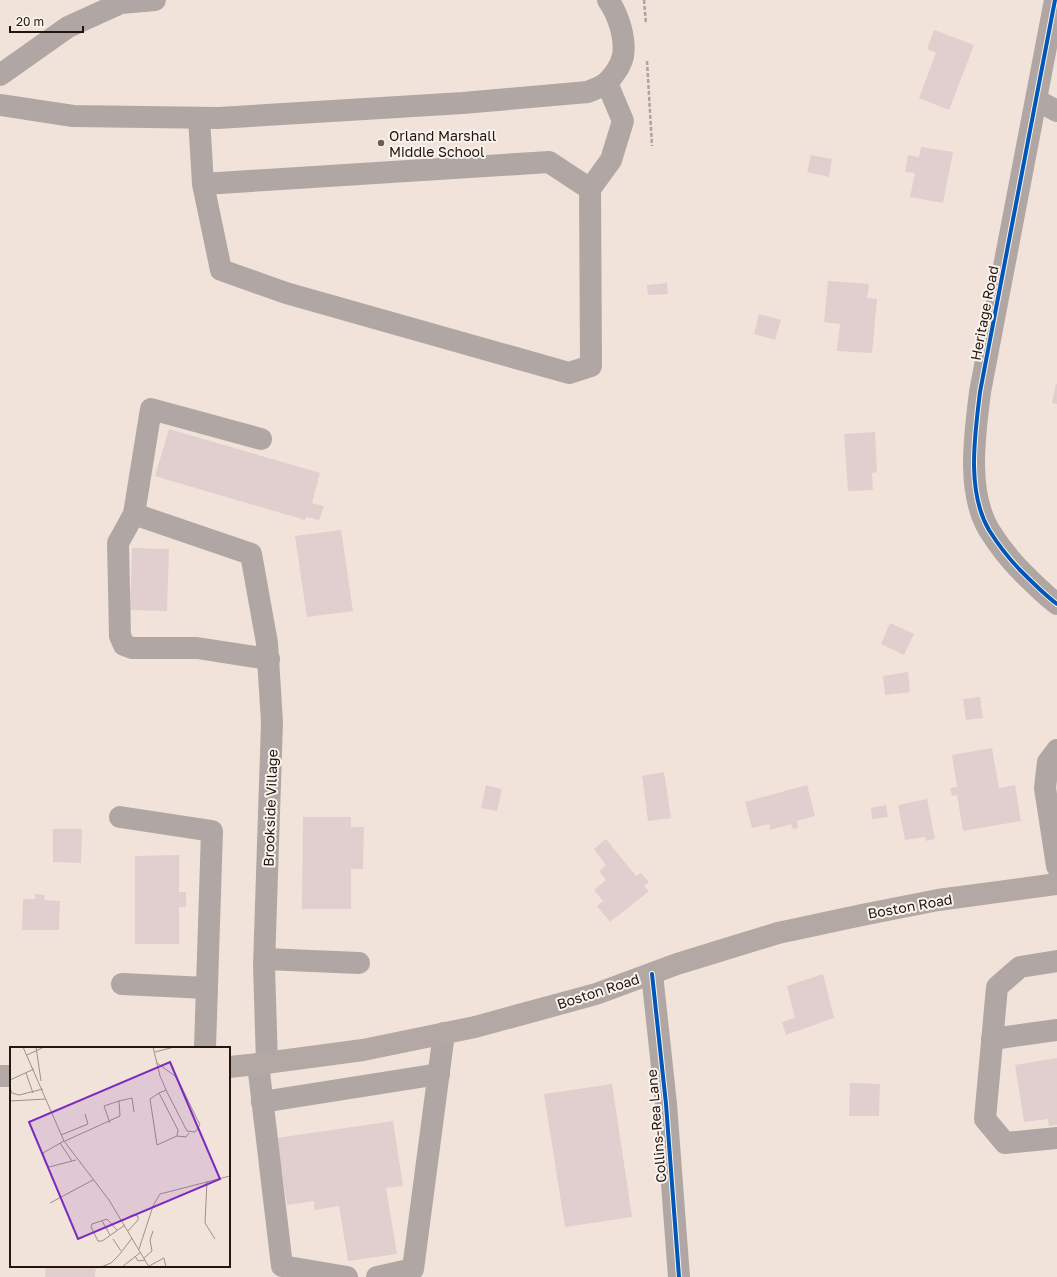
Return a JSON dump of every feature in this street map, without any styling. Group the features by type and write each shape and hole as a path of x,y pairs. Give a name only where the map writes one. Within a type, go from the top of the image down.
{"main road":[{"name":"Boston Road","path":"230,1067 363,1050 444,1033 596,994 677,964 778,933 938,900 1057,884"}],"street":[{"path":"0,75 68,27 121,4 155,0"},
{"path":"0,105 73,116 218,118 463,103 588,92 607,83 618,69 623,55 622,33 614,9 608,0"},
{"name":"Heritage Road","path":"1056,0 980,392 975,436 975,479 980,507 988,529 1005,554 1045,595 1057,604"},
{"path":"199,118 203,184 221,270 286,293 568,373 591,366 590,189 611,160 623,121 607,83"},
{"path":"1036,100 1057,111"},
{"path":"203,184 549,162 590,189"},
{"path":"261,439 151,409 134,514 118,543 120,636 124,645 132,648 197,648 269,659"},
{"name":"Brookside Village","path":"134,514 251,554 269,659 272,722 262,1102 282,1266 347,1277"},
{"path":"1057,750 1048,762 1045,788 1057,866"},
{"path":"120,817 212,831 205,1047"},
{"path":"265,959 359,963"},
{"path":"1057,961 1020,967 997,987 985,1119 1005,1143 1057,1138"},
{"name":"Collins-Rea Lane","path":"652,974 666,1104 680,1277"},
{"path":"122,984 207,988"},
{"path":"992,1039 1057,1030"},
{"path":"377,1277 413,1269 444,1033"},
{"path":"262,1102 438,1074"}],"path":[{"path":"644,0 646,31"},
{"path":"647,54 652,146"}],"building":[{"path":"934,30 974,45 949,110 919,98 936,53 927,49"},
{"path":"921,147 953,152 943,203 910,197 915,173 905,172 908,155 919,157"},
{"path":"811,155 832,159 829,177 807,172"},
{"path":"828,281 869,284 867,298 877,299 872,353 837,351 840,324 824,322"},
{"path":"667,283 668,294 648,295 647,285"},
{"path":"759,314 781,320 775,340 754,334"},
{"path":"1057,384 1057,404 1052,403"},
{"path":"169,429 320,473 312,503 324,506 319,520 306,517 305,520 155,476"},
{"path":"875,432 877,472 872,473 873,490 848,491 844,434"},
{"path":"341,530 353,611 307,617 295,536"},
{"path":"132,548 169,549 167,611 130,610"},
{"path":"890,623 914,634 904,655 881,644"},
{"path":"908,672 910,692 885,695 883,676"},
{"path":"980,697 983,718 966,720 963,699"},
{"path":"992,748 999,788 1015,785 1021,821 963,831 957,795 952,796 950,788 957,787 952,755"},
{"path":"664,772 671,818 648,821 642,776"},
{"path":"486,785 502,789 497,811 481,808"},
{"path":"807,785 815,816 797,821 798,828 793,829 791,824 770,830 769,824 752,828 745,802"},
{"path":"927,799 935,839 926,841 925,837 905,840 898,805"},
{"path":"886,805 888,817 872,819 871,808"},
{"path":"303,817 351,817 351,827 364,827 363,869 351,869 351,909 302,909"},
{"path":"53,829 82,829 81,863 53,862"},
{"path":"606,839 636,876 641,873 649,882 644,886 649,891 610,922 597,906 603,901 594,890 606,880 599,871 606,865 594,849"},
{"path":"179,855 179,892 186,892 186,907 179,907 179,944 135,944 135,856"},
{"path":"35,894 44,895 45,900 60,901 59,930 22,930 23,899 35,899"},
{"path":"823,974 834,1018 786,1035 782,1022 795,1018 787,986"},
{"path":"1057,1058 1057,1125 1049,1126 1048,1119 1024,1122 1015,1065"},
{"path":"850,1083 880,1084 879,1116 849,1116"},
{"path":"612,1084 632,1217 565,1227 544,1094"},
{"path":"393,1121 403,1186 386,1188 397,1254 348,1261 339,1206 314,1210 314,1201 287,1205 277,1138"},
{"path":"46,1267 96,1267 95,1277 45,1277"}],"cycle path":[{"path":"1055,0 980,392 974,462 977,498 982,515 989,530 1005,553 1018,568 1057,604"},
{"path":"652,974 666,1104 679,1277"}],"place":[{"name":"Orland Marshall Middle School","path":"381,143"}]}
